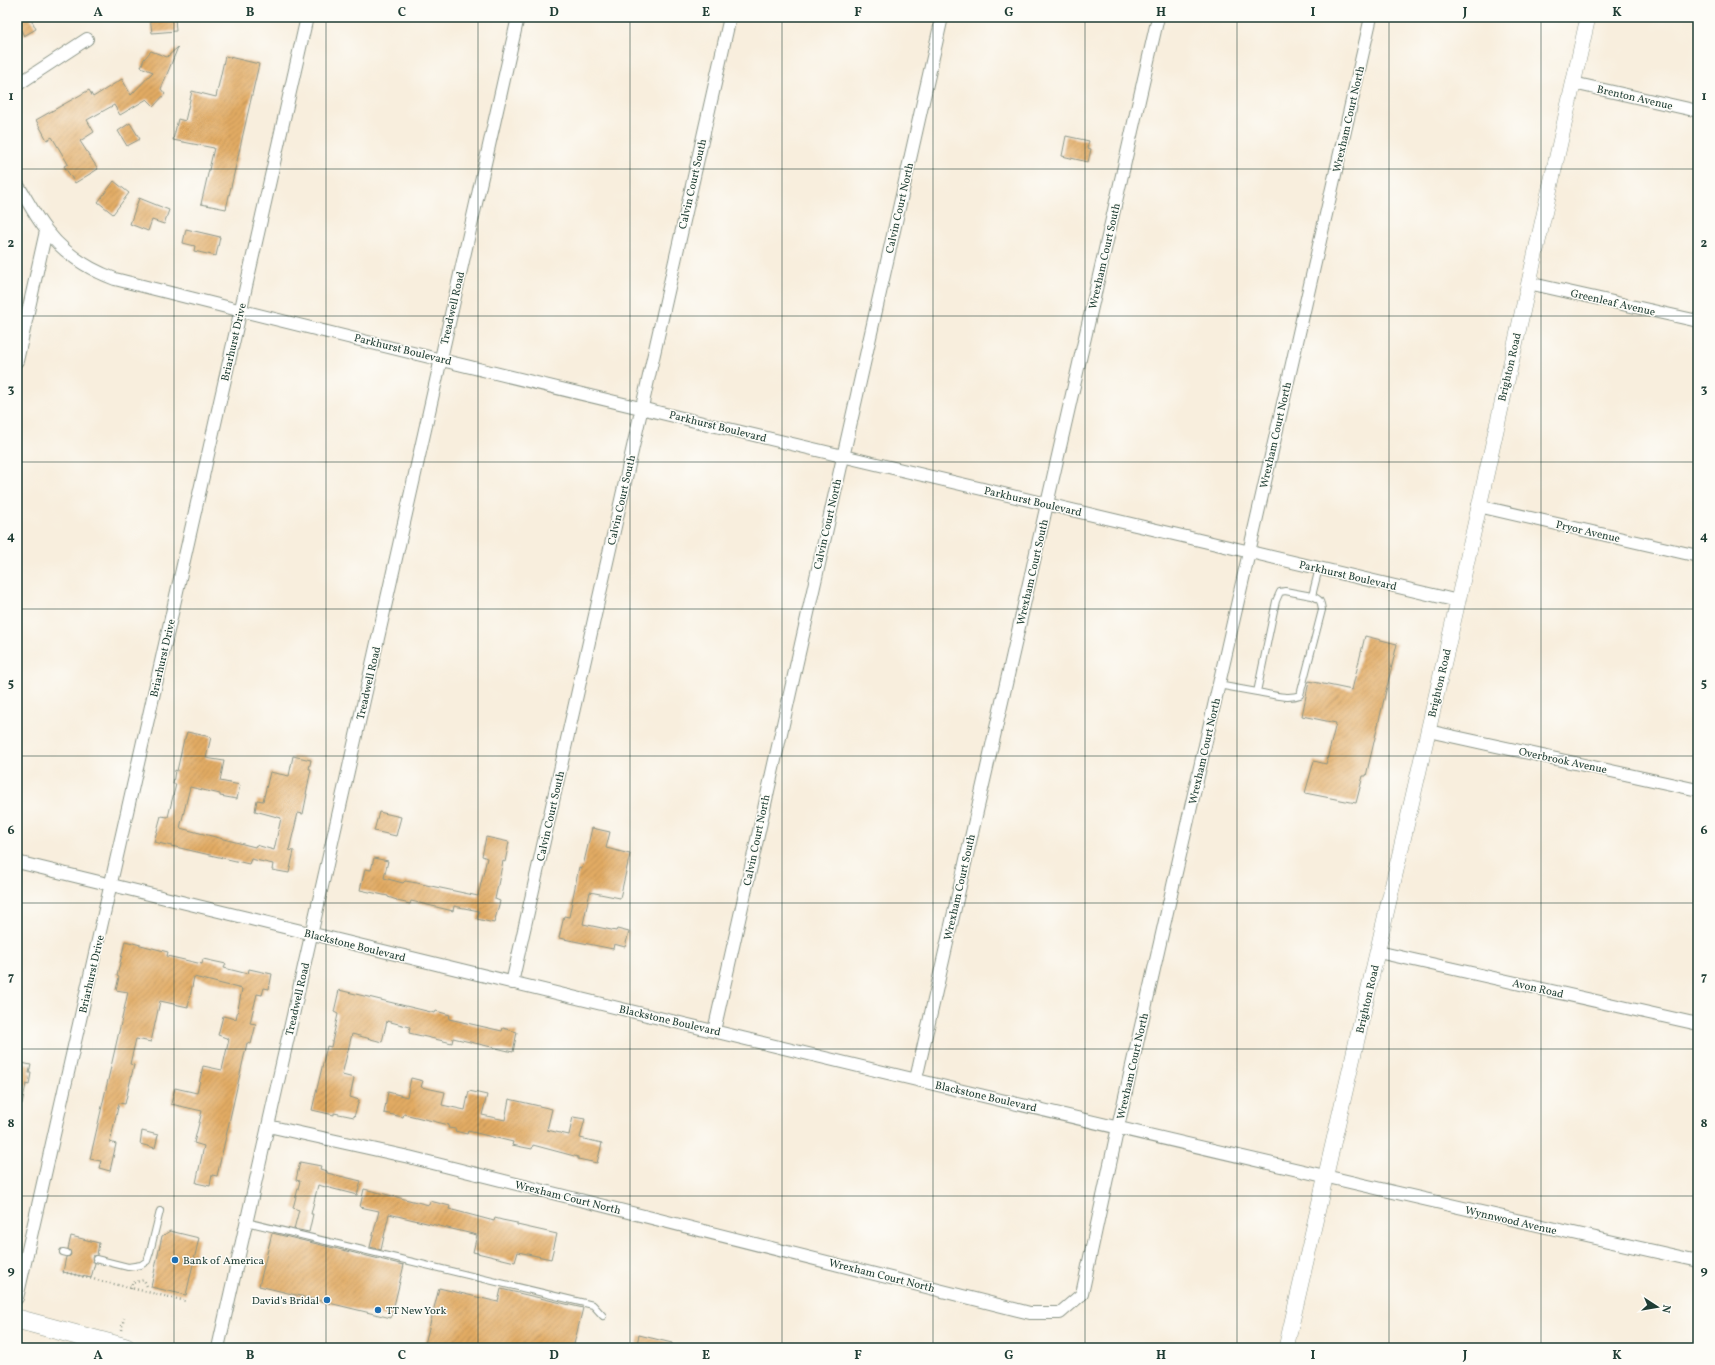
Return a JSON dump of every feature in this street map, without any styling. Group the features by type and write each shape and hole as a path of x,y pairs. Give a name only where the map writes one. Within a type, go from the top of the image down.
{"main road":[{"path":"17,1319 123,1340"}],"street":[{"name":"Briarhurst Drive","path":"17,1298 307,17"},
{"name":"Treadwell Road","path":"218,1348 518,17"},
{"name":"Calvin Court South","path":"512,983 730,17"},
{"name":"Calvin Court North","path":"714,1031 942,17"},
{"name":"Wrexham Court South","path":"916,1079 1158,17"},
{"name":"Wrexham Court North","path":"268,1126 409,1157 1030,1312 1060,1313 1082,1294 1118,1127 1248,552 1371,17"},
{"name":"Brighton Road","path":"1286,1348 1324,1177 1378,952 1458,601 1588,17"},
{"path":"17,85 87,39"},
{"name":"Brenton Avenue","path":"1573,83 1698,111"},
{"name":"Parkhurst Boulevard","path":"17,184 46,231 68,252 84,264 100,274 115,279 240,311 843,456 1458,601"},
{"path":"17,361 46,231"},
{"name":"Greenleaf Avenue","path":"1528,283 1698,321"},
{"name":"Pryor Avenue","path":"1478,506 1698,556"},
{"name":"Overbrook Avenue","path":"1428,731 1698,790"},
{"name":"Blackstone Boulevard","path":"17,862 512,983 1324,1177"},
{"name":"Avon Road","path":"1378,952 1698,1024"},
{"name":"Wynnwood Avenue","path":"1324,1177 1698,1261"}],"lane":[{"path":"1312,596 1319,568"},
{"path":"1218,685 1257,692 1288,697 1300,695 1322,610 1321,602 1318,598 1286,590 1280,592 1276,601 1257,692"},
{"path":"96,1259 128,1267 142,1265 150,1252 160,1211"},
{"path":"246,1222 593,1305 603,1316"}],"path":[{"path":"64,1272 186,1301"},
{"path":"131,1289 132,1283 144,1280 149,1288 146,1292"},
{"path":"123,1340 124,1318"}],"building":[{"path":"25,17 30,17 36,29 24,36 17,22"},
{"path":"150,17 175,17 176,31 152,33"},
{"path":"178,47 161,89 165,94 154,106 147,99 120,115 114,105 87,120 94,132 80,141 98,169 75,183 64,166 68,164 52,137 47,140 36,120 89,90 93,97 122,79 131,95 153,72 141,67 144,59 151,51 167,57"},
{"path":"225,56 259,64 226,209 201,204 214,148 173,140 178,119 185,121 192,91 216,97"},
{"path":"130,123 140,139 127,146 118,131"},
{"path":"1066,136 1089,141 1087,148 1091,149 1088,162 1062,156"},
{"path":"114,181 129,193 113,214 98,202"},
{"path":"139,198 169,210 164,224 152,220 148,231 130,224"},
{"path":"186,229 220,237 216,256 194,251 195,246 183,243"},
{"path":"1365,636 1397,644 1366,776 1363,776 1356,803 1305,793 1314,761 1326,764 1336,723 1302,716 1309,681 1352,690"},
{"path":"187,732 211,737 206,758 224,761 220,781 240,785 237,799 220,796 220,794 190,787 180,828 255,847 256,845 274,850 281,818 255,811 257,800 263,801 270,772 289,776 293,756 311,760 309,769 311,769 303,814 298,813 289,850 294,851 289,873 272,870 273,864 251,859 249,864 154,842 161,816 168,817 176,784 173,784 175,770 177,771"},
{"path":"379,812 401,817 396,836 374,831"},
{"path":"592,828 610,832 606,848 630,854 620,898 590,892 583,924 616,931 617,929 629,932 625,947 614,944 613,949 559,938 564,916 569,917 579,867 582,868 584,862"},
{"path":"486,837 509,842 505,862 503,861 495,899 500,901 494,923 477,919 479,911 454,906 453,911 411,901 410,904 397,901 388,896 360,890 365,869 371,870 374,858 388,861 384,878 403,883 405,881 417,883 478,896 487,858 482,856"},
{"path":"125,941 168,952 167,956 202,964 203,959 226,964 224,968 248,974 249,969 272,974 269,989 264,988 262,995 257,994 250,1023 256,1024 251,1044 247,1043 217,1176 212,1175 210,1186 196,1183 204,1146 194,1143 202,1111 171,1104 175,1088 197,1093 203,1066 222,1070 229,1039 218,1035 223,1016 236,1019 242,989 194,977 188,1007 160,1001 151,1042 136,1039 130,1064 134,1065 125,1104 119,1103 110,1142 116,1144 110,1171 99,1168 101,1161 90,1159 128,992 116,990 119,977 117,976"},
{"path":"339,990 435,1013 436,1011 450,1015 449,1019 502,1031 503,1028 517,1032 513,1052 453,1038 452,1043 409,1033 410,1027 387,1021 382,1042 352,1034 342,1075 354,1078 350,1097 359,1100 354,1117 334,1113 334,1115 312,1110 327,1046 331,1047 338,1014 334,1012"},
{"path":"17,1062 31,1065 29,1085 26,1084 22,1104 17,1103"},
{"path":"411,1078 423,1081 421,1087 445,1092 442,1105 465,1110 469,1091 487,1095 482,1115 505,1120 509,1099 552,1109 547,1130 569,1135 573,1117 585,1119 580,1138 602,1143 597,1163 578,1159 578,1157 533,1145 532,1149 512,1145 513,1142 468,1131 467,1134 455,1131 456,1129 448,1128 449,1125 404,1114 403,1117 384,1113 388,1092 407,1097"},
{"path":"142,1131 158,1135 155,1148 140,1144"},
{"path":"300,1162 321,1166 320,1169 327,1171 327,1173 361,1181 357,1195 318,1185 311,1214 313,1214 309,1232 294,1229 299,1210 293,1208 300,1181 296,1180"},
{"path":"364,1189 429,1205 430,1201 450,1206 449,1209 494,1221 495,1218 517,1223 517,1225 557,1234 551,1259 518,1252 515,1262 473,1252 477,1235 389,1214 381,1250 370,1247 379,1211 360,1207"},
{"name":"Bank of America","path":"170,1231 199,1238 186,1295 151,1287 162,1236"},
{"path":"272,1233 404,1265 391,1318 259,1286"},
{"path":"71,1236 99,1243 97,1255 93,1256 92,1258 95,1263 91,1278 63,1272 66,1257 70,1256 71,1254 68,1249"},
{"path":"439,1288 498,1302 501,1289 583,1308 573,1348 424,1348"},
{"path":"639,1335 672,1343 672,1348 636,1348"}],"place":[{"name":"Bank of America","path":"175,1260"},
{"name":"David's Bridal","path":"327,1300"},
{"name":"TT New York","path":"378,1310"}]}
